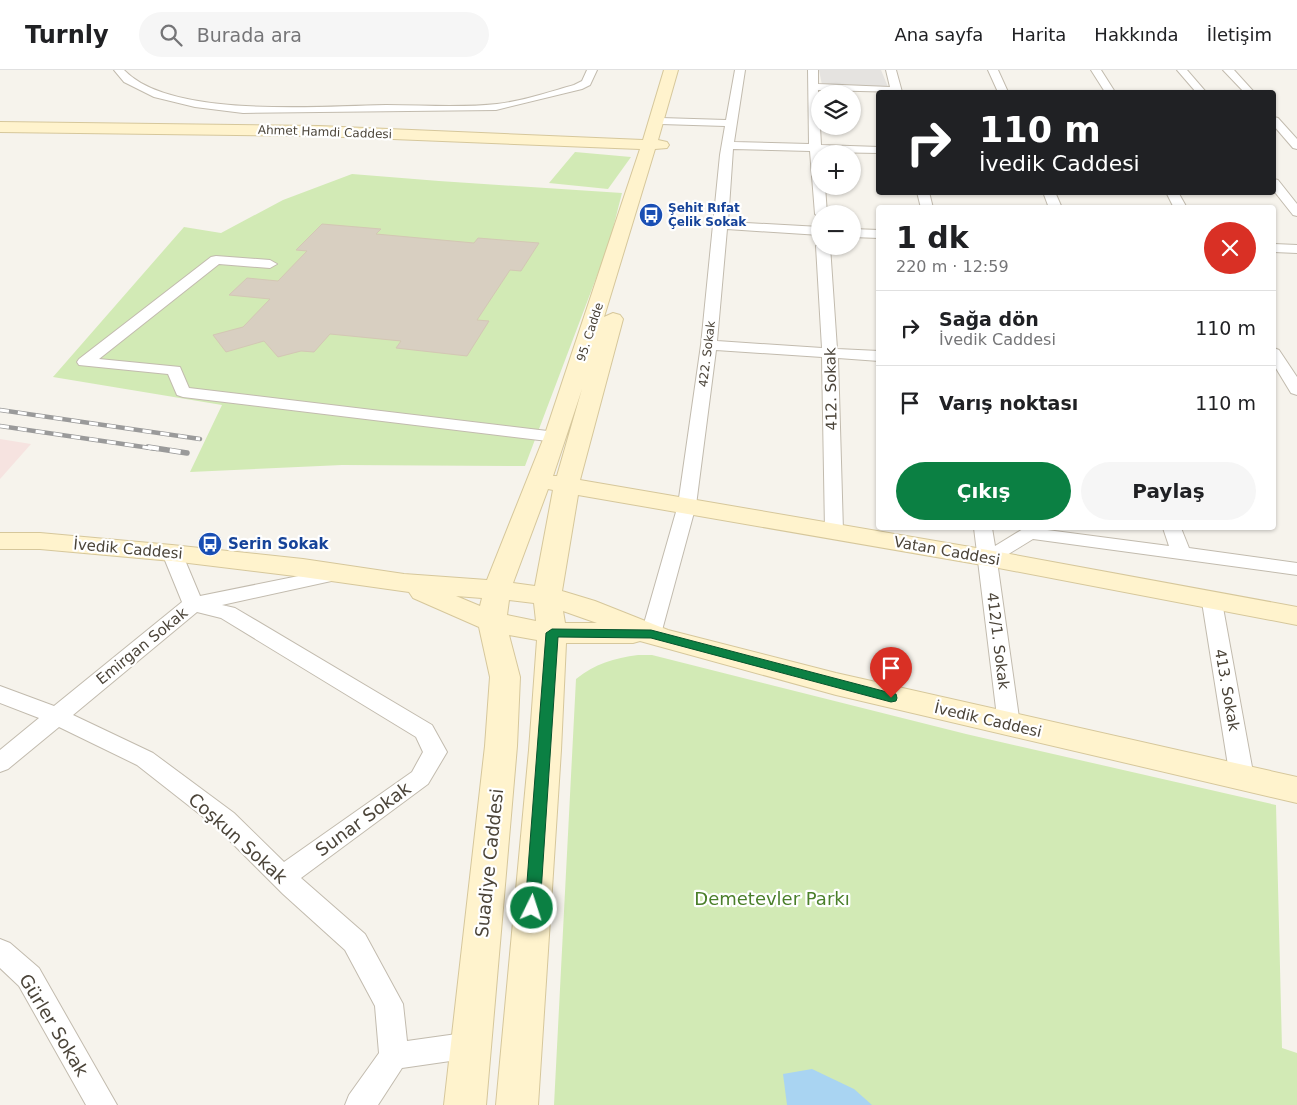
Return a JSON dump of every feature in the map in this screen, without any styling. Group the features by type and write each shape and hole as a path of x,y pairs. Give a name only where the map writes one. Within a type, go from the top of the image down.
{"main road":[{"name":"95. Cadde","path":"662,121 671,70"},
{"name":"95. Cadde","path":"547,596 567,484 655,145 662,121 682,70"},
{"name":"Ahmet Hamdi Caddesi","path":"0,126 319,131 655,145"},
{"name":"95. Cadde","path":"495,606 556,437 655,145"},
{"name":"Vatan Caddesi","path":"539,481 567,484 988,558 1212,602 1297,616"},
{"name":"İvedik Caddesi","path":"0,541 40,541 172,553 303,568 404,583 495,606 552,633 651,634"},
{"name":"İvedik Caddesi","path":"495,606 547,596 585,608 651,634 836,684 1297,790"},
{"path":"517,1105 545,750 552,633 547,596"},
{"name":"Suadiye Caddesi","path":"465,1105 501,746 506,677 495,606"}],"street":[{"path":"119,70 123,78 154,94 205,106 243,110 333,110 508,105 584,85 592,70"},
{"name":"422. Sokak","path":"651,634 688,505 708,345 728,145 740,70"},
{"path":"813,70 813,85"},
{"path":"891,70 897,90"},
{"path":"994,70 1002,90"},
{"path":"1096,70 1109,90"},
{"path":"1182,70 1199,90"},
{"path":"1228,70 1247,90"},
{"path":"861,89 876,90"},
{"path":"319,131 333,110"},
{"path":"662,121 732,123"},
{"path":"1276,122 1297,146"},
{"path":"728,145 811,148"},
{"path":"861,149 876,150"},
{"path":"1276,185 1297,212"},
{"path":"721,225 811,230"},
{"path":"861,233 876,234"},
{"path":"1276,248 1297,249"},
{"name":"412. Sokak","path":"825,255 830,352 834,532"},
{"path":"270,264 216,260 85,362 174,370 183,392 556,437"},
{"path":"708,345 876,356"},
{"path":"1276,357 1297,390"},
{"name":"412/1. Sokak","path":"983,530 1009,725"},
{"path":"1173,530 1181,553"},
{"path":"988,558 1030,533 1297,569"},
{"path":"172,553 193,604"},
{"name":"Emirgan Sokak","path":"0,763 193,604 338,574"},
{"name":"413. Sokak","path":"1212,602 1242,778"},
{"name":"Sunar Sokak","path":"193,604 228,613 407,721 424,732 435,752 420,778 282,877"},
{"name":"Coşkun Sokak","path":"0,694 56,716 145,759 224,820 282,877 355,942 390,1004 394,1056"},
{"name":"Gürler Sokak","path":"0,951 29,978 102,1105"},
{"path":"360,1105 394,1056 471,1045"}],"shaded area":[{"path":"819,70 881,70 888,87 861,85 822,85"},
{"path":"0,439 31,444 0,479"}],"green space":[{"path":"575,152 631,157 608,189 549,183"},
{"path":"352,174 622,193 609,244 525,466 342,465 190,472 222,405 53,377 184,227 221,233 283,200"},
{"name":"Demetevler Parkı","path":"638,655 652,655 966,734 1276,805 1282,1048 1297,1053 1297,1105 554,1105 576,679 590,669 605,662"}],"water":[{"path":"812,1069 854,1089 872,1105 787,1105 783,1074"}],"building":[{"path":"322,224 381,229 376,234 474,243 478,238 539,243 521,271 510,270 477,320 489,321 467,356 396,348 401,341 330,334 314,352 301,351 278,357 264,341 226,352 213,335 243,327 270,299 229,295 247,278 278,281 307,251 296,250"}],"railway":[{"path":"0,410 200,439"},
{"path":"0,426 157,449"},
{"path":"148,447 187,453"}],"place":[{"name":"Şehit Rıfat Çelik Sokak","path":"651,215"},
{"name":"Serin Sokak","path":"210,544"}],"route":[{"path":"532,908 545,750 552,633 651,634 891,698"}]}
